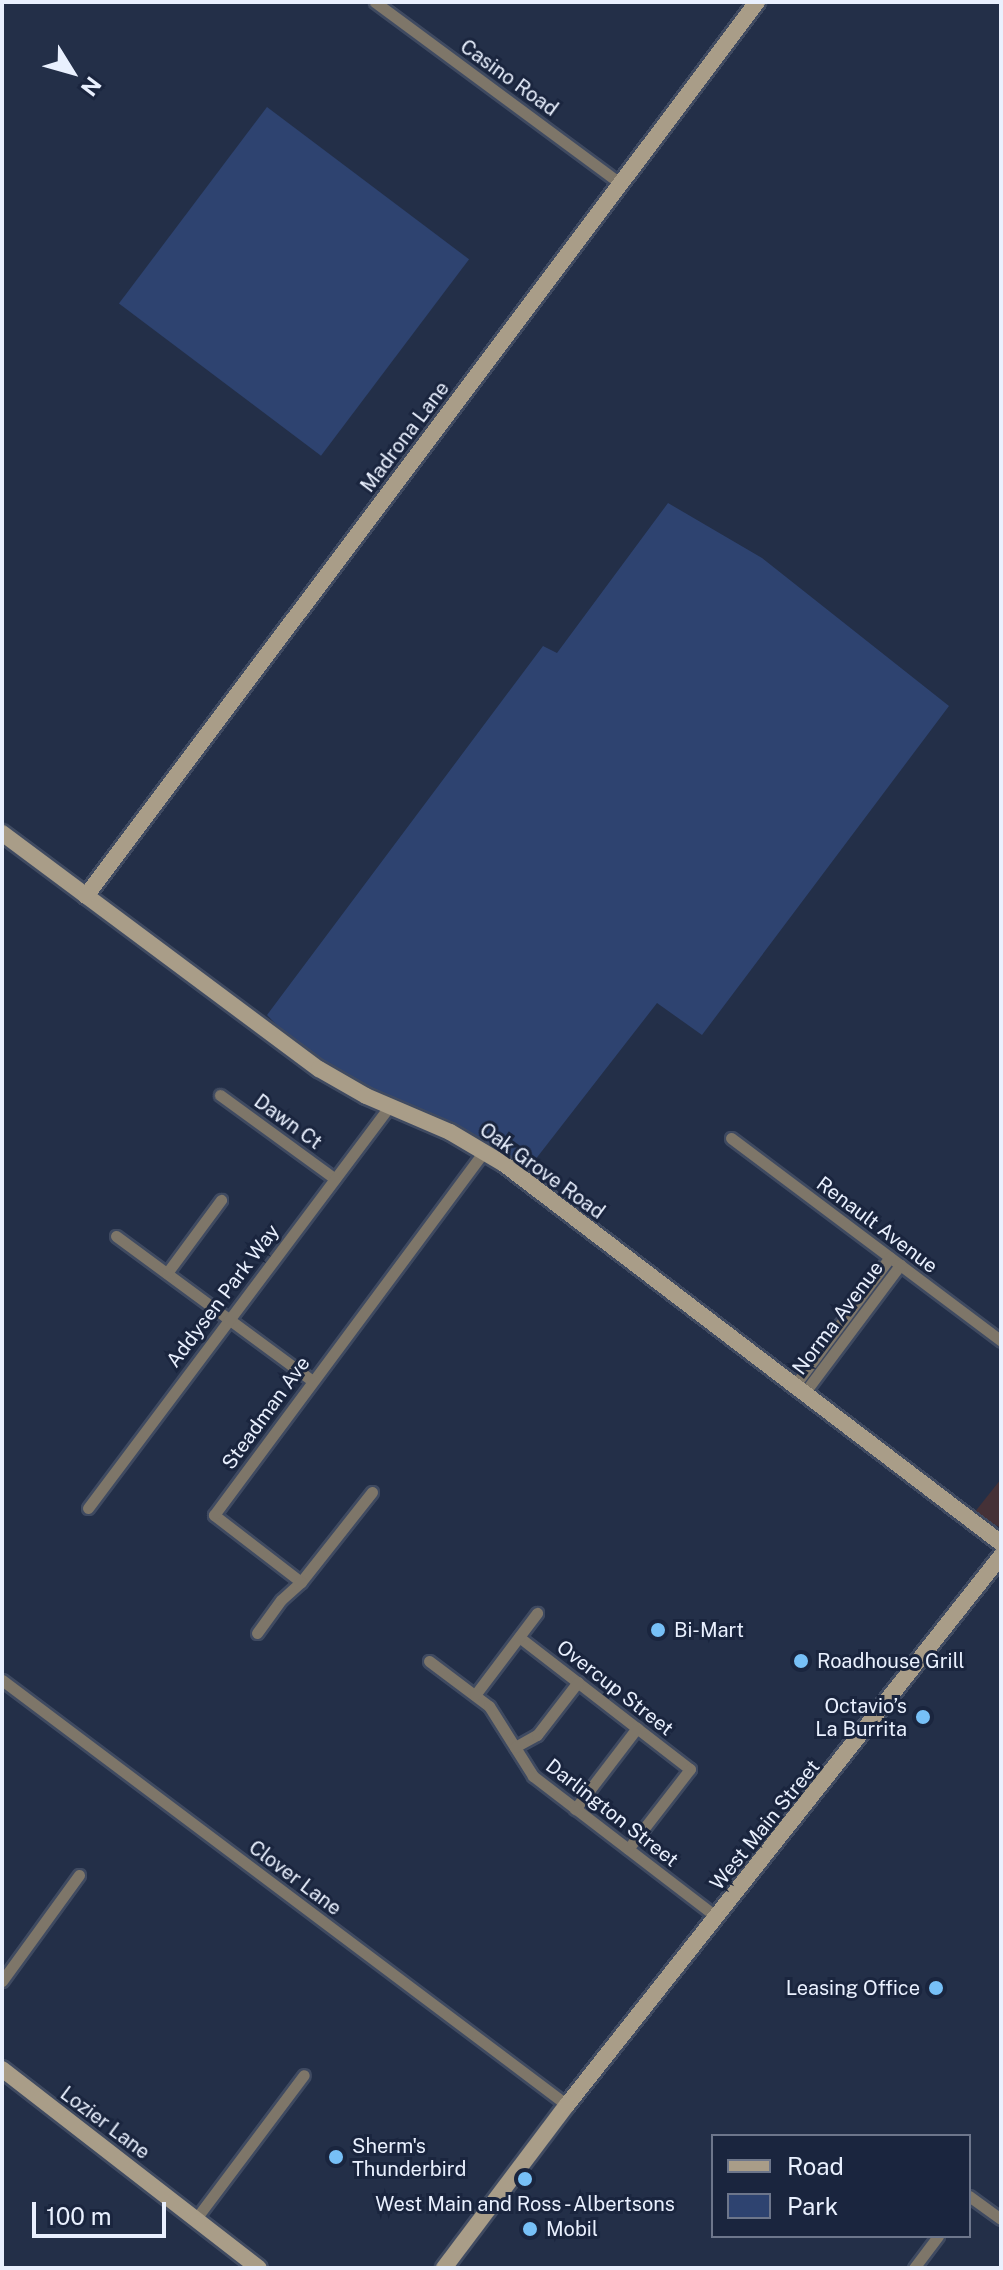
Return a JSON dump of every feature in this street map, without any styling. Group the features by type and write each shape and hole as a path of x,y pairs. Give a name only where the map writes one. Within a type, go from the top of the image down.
{"street":[{"name":"Casino Road","path":"375,2 620,183"},
{"name":"Madrona Lane","path":"86,896 757,2"},
{"name":"Oak Grove Road","path":"2,833 319,1069 389,1107 484,1152 1001,1543"},
{"name":"Dawn Ct","path":"220,1095 335,1179"},
{"name":"Addysen Park Way","path":"88,1508 389,1107"},
{"name":"Renault Avenue","path":"731,1138 1001,1341"},
{"name":"Steadman Ave","path":"301,1582 214,1515 311,1380 484,1152"},
{"path":"167,1273 221,1200"},
{"path":"116,1236 311,1380"},
{"name":"Norma Avenue","path":"800,1388 895,1261"},
{"path":"257,1633 372,1492"},
{"name":"West Main Street","path":"567,2105 1001,1556"},
{"path":"475,1695 537,1613"},
{"name":"Overcup Street","path":"519,1637 690,1769 628,1849"},
{"name":"Darlington Street","path":"429,1661 475,1695 505,1724 533,1776 717,1917"},
{"name":"Clover Lane","path":"2,1680 567,2105"},
{"path":"515,1747 537,1735 578,1682"},
{"path":"575,1809 637,1728"},
{"path":"2,1981 79,1875"},
{"name":"Lozier Lane","path":"2,2069 259,2268"},
{"path":"195,2220 304,2075"},
{"path":"444,2268 567,2105"},
{"path":"971,2197 1001,2219"},
{"path":"914,2268 936,2238"}],"shaded area":[{"path":"1001,1479 1001,1528 974,1513"}],"green space":[{"path":"267,107 469,259 321,456 119,303"},
{"path":"668,503 762,558 949,706 702,1035 657,1003 521,1178 319,1069 267,1015 543,646 557,653"}],"place":[{"name":"Bi-Mart","path":"658,1630"},
{"name":"Roadhouse Grill","path":"801,1661"},
{"name":"Octavio’s La Burrita","path":"923,1717"},
{"name":"Leasing Office","path":"936,1988"},
{"name":"Sherm's Thunderbird","path":"336,2157"},
{"name":"West Main and Ross - Albertsons","path":"525,2179"},
{"name":"Mobil","path":"530,2229"}]}
